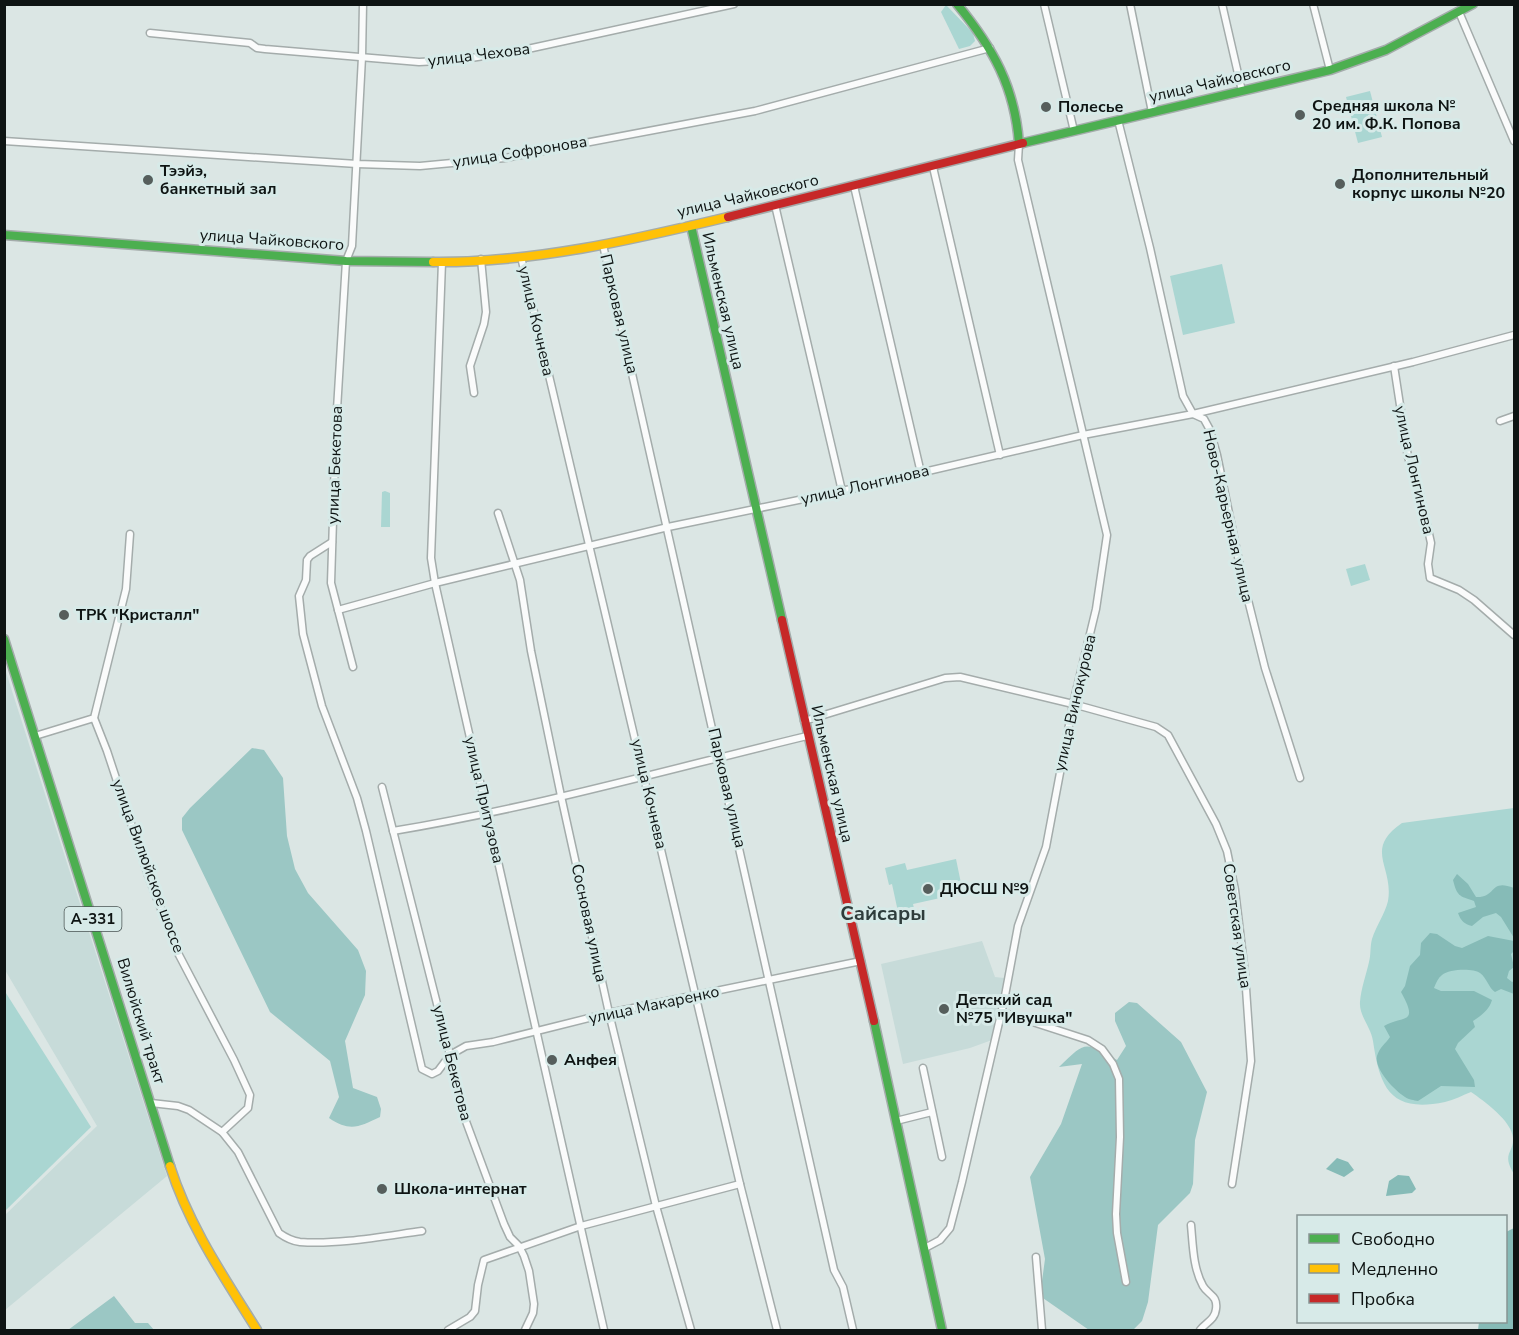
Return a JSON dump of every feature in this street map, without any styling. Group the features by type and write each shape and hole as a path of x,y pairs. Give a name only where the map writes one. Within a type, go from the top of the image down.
{"main road":[{"path":"957,4 990,48 1004,72 1018,124 1019,144"},
{"name":"улица Чайковского","path":"4,236 346,261 442,262 521,257 603,245 691,226 1019,144 1330,70 1386,50 1473,4"},
{"name":"Ильменская улица","path":"691,226 807,736 861,961 942,1330"},
{"name":"Вилюйский тракт","path":"4,639 178,1190 190,1218 218,1269 257,1330"}],"street":[{"name":"улица Бекетова","path":"353,667 331,583 336,426 346,261 352,246 363,4"},
{"name":"улица Чехова","path":"150,33 250,42 257,48 265,49 419,62 523,50 734,4"},
{"path":"1044,4 1074,131"},
{"path":"1130,4 1152,112"},
{"path":"1222,4 1242,92"},
{"path":"1313,4 1330,70"},
{"path":"1459,12 1515,141"},
{"name":"улица Софронова","path":"4,141 357,164 420,166 506,158 755,111 990,48"},
{"name":"Ново-Карьерная улица","path":"1118,120 1150,248 1183,396 1192,414 1204,419 1217,455 1242,576 1265,668 1300,778"},
{"name":"улица Винокурова","path":"925,1248 940,1240 950,1228 1002,1012 1018,926 1046,847 1073,704 1096,609 1107,535 1018,159 1019,144"},
{"path":"933,167 1000,454"},
{"path":"854,186 921,473"},
{"path":"775,205 842,491"},
{"name":"Парковая улица","path":"603,245 834,1270 843,1287 853,1330"},
{"name":"улица Кочнева","path":"521,257 740,1184 777,1330"},
{"path":"474,393 470,366 486,312 481,259"},
{"name":"улица Притузова","path":"442,262 431,551 435,583 604,1330"},
{"name":"улица Лонгинова","path":"338,610 435,583 668,527 842,491 1083,435 1192,414 1515,335"},
{"name":"улица Лонгинова","path":"1394,366 1408,457 1421,498 1431,543 1428,564 1430,578 1459,590 1474,600 1515,635"},
{"path":"1500,421 1515,416"},
{"name":"Сосновая улица","path":"498,513 520,580 531,651 609,1013 656,1206 691,1330"},
{"path":"35,736 94,718 126,589 130,534"},
{"name":"улица Макаренко","path":"332,542 310,556 305,565 306,580 299,596 299,605 306,651 322,706 357,798 422,1069 427,1073 432,1074 438,1071 450,1055 466,1046 609,1013 861,961"},
{"name":"Советская улица","path":"804,721 945,678 960,677 1156,727 1168,735 1216,824 1227,851 1235,890 1251,1061 1232,1184"},
{"name":"улица Вилюйское шоссе","path":"94,718 149,878 179,955 250,1095 251,1101 248,1108 222,1132"},
{"path":"393,831 429,826 487,813 807,736"},
{"name":"улица Бекетова","path":"382,787 450,1055 461,1108 504,1224 510,1237 519,1246 529,1271 534,1304 533,1313 525,1330"},
{"path":"1002,1012 1088,1040 1102,1049 1113,1065 1119,1079 1117,1233 1126,1282"},
{"path":"923,1068 942,1157"},
{"path":"151,1103 178,1106 189,1110 222,1132 238,1152 279,1233 289,1240 300,1242 352,1240 422,1231"},
{"path":"897,1121 932,1112"},
{"path":"448,1330 470,1317 475,1311 484,1260 581,1226 740,1184"},
{"path":"1191,1226 1194,1261 1203,1288 1213,1295 1217,1307 1215,1317 1200,1330"},
{"path":"1036,1257 1042,1330"}],"shaded area":[{"path":"946,5 973,33 975,41 970,46 959,49 941,12"},
{"path":"1370,91 1382,137 1358,143 1346,97"},
{"path":"1222,264 1235,323 1183,335 1170,276"},
{"path":"382,492 390,493 390,527 381,527"},
{"path":"1365,564 1370,580 1351,586 1346,569"},
{"path":"5,669 167,1176 5,1310 5,1215 97,1126 5,970"},
{"path":"252,748 264,750 283,778 287,836 295,869 308,893 358,950 366,971 365,995 345,1041 353,1088 377,1097 381,1109 380,1117 360,1125 343,1125 329,1118 339,1097 330,1061 270,1012 182,830 182,818 190,808"},
{"path":"1514,808 1514,1174 1508,1162 1513,1138 1508,1125 1503,1118 1471,1092 1448,1101 1427,1105 1412,1104 1391,1094 1380,1072 1372,1036 1361,1012 1360,1002 1372,939 1388,901 1389,889 1382,850 1390,833 1402,823"},
{"name":"ДЮСШ №9","path":"956,859 963,893 913,904 916,918 900,921 892,884 889,885 885,868 905,863 907,870"},
{"path":"1457,874 1468,884 1476,897 1487,895 1500,885 1514,888 1514,938 1496,913 1483,917 1472,926 1462,920 1458,913 1476,907 1474,901 1457,892 1453,880"},
{"path":"1430,933 1437,934 1462,948 1488,936 1514,941 1514,951 1511,954 1514,967 1509,971 1507,978 1514,981 1514,994 1501,989 1495,992 1477,971 1450,971 1439,978 1434,988 1441,991 1474,991 1492,1000 1485,1012 1473,1021 1475,1027 1458,1043 1455,1049 1474,1080 1475,1087 1441,1086 1418,1101 1407,1098 1391,1084 1379,1067 1377,1056 1390,1037 1384,1026 1409,1015 1401,992 1405,986 1410,966 1420,955 1421,943"},
{"name":"Детский сад №75 \"Ивушка\"","path":"982,941 995,977 1004,978 992,1040 970,1048 903,1064 881,964"},
{"path":"4,990 91,1127 5,1211 4,1211"},
{"path":"1129,1002 1137,1003 1181,1042 1207,1092 1195,1140 1193,1184 1190,1193 1158,1225 1148,1302 1142,1321 1133,1330 1089,1330 1040,1296 1045,1259 1030,1177 1061,1124 1082,1064 1059,1067 1075,1052 1086,1047 1092,1047 1117,1060 1126,1046 1115,1021 1115,1013"},
{"path":"1337,1158 1348,1162 1354,1170 1344,1177 1326,1169"},
{"path":"1398,1175 1409,1176 1416,1189 1412,1193 1386,1196 1389,1181"},
{"path":"1514,1228 1514,1330 1478,1330 1479,1323 1507,1323 1507,1232"},
{"path":"114,1296 135,1323 148,1323 154,1330 68,1330"}],"traffic: fast":[{"path":"957,4 981,36 1000,69 1013,104 1019,144"},
{"path":"1023,143 1330,70 1386,50 1473,4"},
{"path":"691,226 782,620"},
{"path":"4,235 346,261 433,262"},
{"path":"4,639 170,1166"},
{"path":"874,1021 942,1330"}],"traffic: slow":[{"path":"433,262 508,259 545,254 619,242 728,217"},
{"path":"170,1166 197,1230 257,1330"}],"traffic: jam":[{"path":"728,217 1023,143"},
{"path":"782,620 874,1021"}],"place":[{"name":"Полесье","path":"1046,107"},
{"name":"Средняя школа № 20 им. Ф.К. Попова","path":"1300,115"},
{"name":"Тээйэ, банкетный зал","path":"148,180"},
{"name":"Дополнительный корпус школы №20","path":"1340,184"},
{"name":"ТРК \"Кристалл\"","path":"64,615"},
{"name":"ДЮСШ №9","path":"928,889"},
{"name":"Детский сад №75 \"Ивушка\"","path":"944,1009"},
{"name":"Анфея","path":"552,1060"},
{"name":"Школа-интернат","path":"382,1189"}],"district":[{"name":"Сайсары","path":"883,913"}]}
